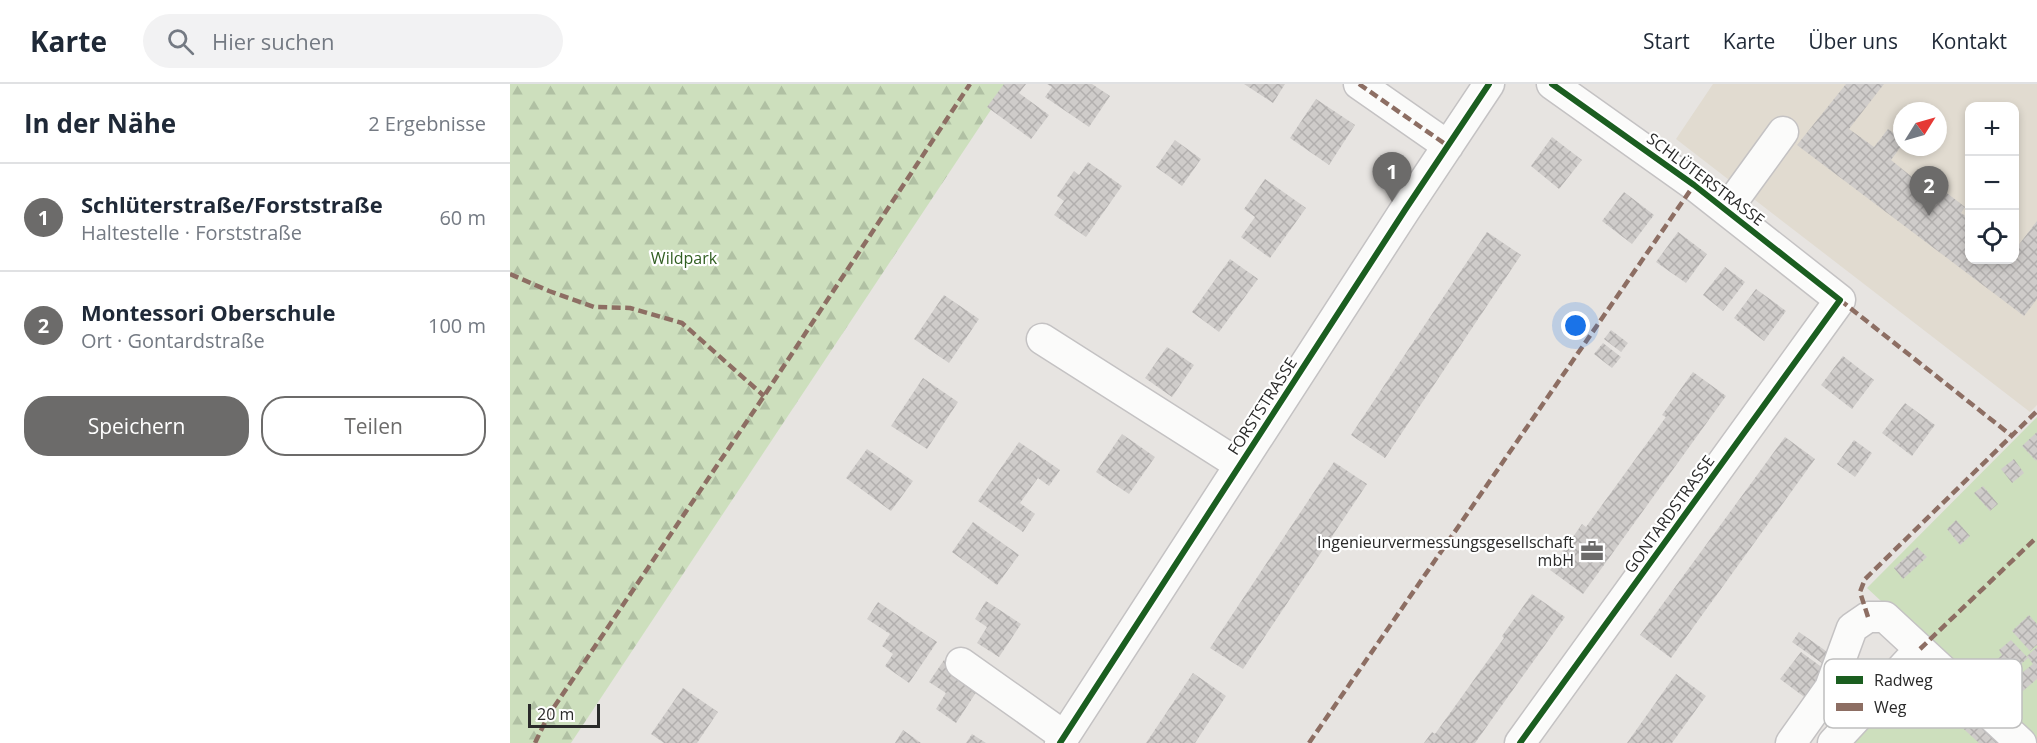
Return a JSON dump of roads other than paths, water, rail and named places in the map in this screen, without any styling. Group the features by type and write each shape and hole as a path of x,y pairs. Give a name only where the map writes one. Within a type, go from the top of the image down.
{"street":[{"path":"1359,84 1448,146"},
{"name":"FORSTSTRASSE","path":"1062,739 1489,84"},
{"name":"SCHLÜTERSTRASSE","path":"1552,84 1694,184 1840,300"},
{"path":"1738,194 1783,132"},
{"name":"GONTARDSTRASSE","path":"1520,743 1840,300"},
{"path":"1042,339 1240,465"},
{"path":"1841,659 1852,628 1868,617 1885,617 1931,659"},
{"path":"1911,659 1920,649"},
{"path":"960,663 1062,739"},
{"path":"1791,743 1824,696"},
{"path":"1833,743 1847,728"},
{"path":"2005,728 2021,743"}],"place":[{"name":"Schlüterstraße/Forststraße","path":"1392,202"},
{"name":"Montessori Oberschule","path":"1929,216"},
{"name":"Ingenieurvermessungsgesellschaft mbH","path":"1592,551"}],"park label":[{"name":"Wildpark","path":"684,258"}]}
